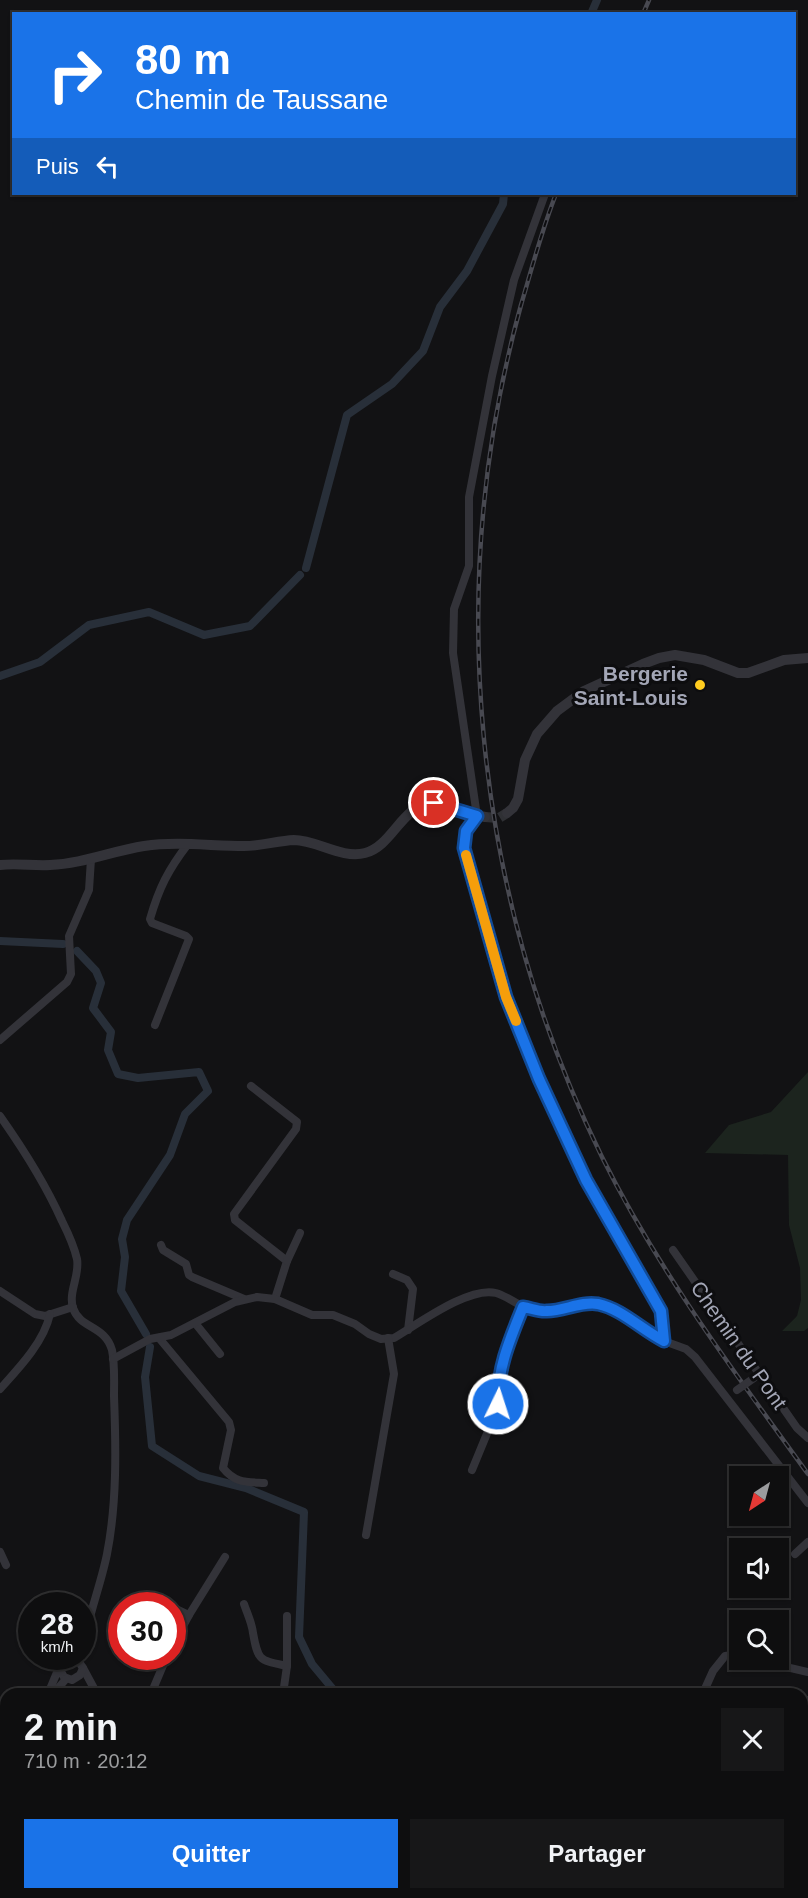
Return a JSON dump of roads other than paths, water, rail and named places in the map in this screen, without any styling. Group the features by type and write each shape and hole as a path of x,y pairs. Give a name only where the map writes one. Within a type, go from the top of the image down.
{"street":[{"path":"481,816 453,653 454,609 469,566 469,497 492,376 514,280 545,195"},
{"path":"507,813 518,799 525,760 537,734 557,711 584,691 651,661 675,656 704,660 738,673 748,673 784,660 808,658"},
{"path":"0,865 50,865 91,859 145,846 188,844 247,846 295,840 311,842 352,854 364,854 386,840 413,811 423,805 434,803 481,816"},
{"path":"481,816 466,831 464,848 506,997 539,1079 586,1180 661,1311 664,1341"},
{"path":"154,1025 189,939 152,923 150,919 156,896 169,868 188,844"},
{"path":"0,1040 67,982 71,974 69,936 89,890 91,859"},
{"path":"251,1086 293,1118 297,1126 234,1217 287,1261"},
{"path":"0,1116 38,1172 70,1239 78,1267 72,1293 73,1307 78,1317 104,1335 109,1342 113,1359 115,1418 113,1508 106,1557 96,1592"},
{"path":"275,1299 287,1261 300,1233"},
{"path":"161,1245 163,1250 186,1264 192,1277 244,1300"},
{"name":"Chemin du Pont","path":"673,1250 756,1376 797,1428 808,1438"},
{"path":"393,1274 407,1280 414,1289 408,1330"},
{"path":"0,1291 35,1314 45,1316 73,1307"},
{"path":"113,1359 150,1339 171,1335 235,1302 257,1297 275,1299 312,1315 333,1316 355,1324 381,1339 394,1338 467,1295 484,1291 498,1293 523,1307 546,1311 590,1303 598,1304 613,1308 647,1332 686,1349 727,1397 808,1503"},
{"path":"472,1470 494,1419 498,1404 497,1387 506,1348 523,1307"},
{"path":"0,1389 19,1369 42,1334 50,1314"},
{"path":"195,1323 220,1354"},
{"path":"159,1338 229,1422 231,1430 223,1468 231,1478 239,1482 264,1483"},
{"path":"366,1535 394,1374 388,1338"},
{"path":"727,1397 756,1376"},
{"path":"795,1554 808,1542"},
{"path":"0,1552 6,1565"},
{"path":"186,1620 225,1557"},
{"path":"244,1604 258,1656 266,1662 287,1666"},
{"path":"284,1688 287,1666 287,1616"},
{"path":"706,1688 713,1671 725,1656 729,1655"},
{"path":"789,1667 808,1671"},
{"path":"52,1688 58,1670"},
{"path":"60,1670 66,1679 72,1680 82,1674 82,1670"},
{"path":"86,1670 94,1688"},
{"path":"154,1688 161,1670"},
{"path":"78,1678 92,1685"},
{"path":"56,1688 66,1679"}],"waterway":[{"path":"592,12 597,0"},
{"path":"306,568 347,415 392,384 423,351 440,307 467,271 503,204 504,195"},
{"path":"0,676 40,662 89,625 149,612 204,635 250,626 300,575"},
{"path":"0,941 63,944"},
{"path":"77,951 96,971 101,983 93,1008 111,1032 108,1050 118,1074 138,1078 199,1072 208,1091 185,1114 170,1155 127,1220 122,1239 125,1257 121,1291 146,1334"},
{"path":"150,1347 145,1377 152,1446 199,1476 246,1488 304,1512 299,1637 312,1664 332,1688"}],"tunnel":[{"path":"485,817 499,818 507,813"}],"railway":[{"path":"644,12 649,0"},
{"path":"556,195 521,305 497,412 483,520 478,629 484,738 499,846 524,953 558,1056 602,1157 647,1240 672,1280 725,1359 808,1474"}],"place":[{"name":"Bergerie Saint-Louis","path":"700,685"}]}
